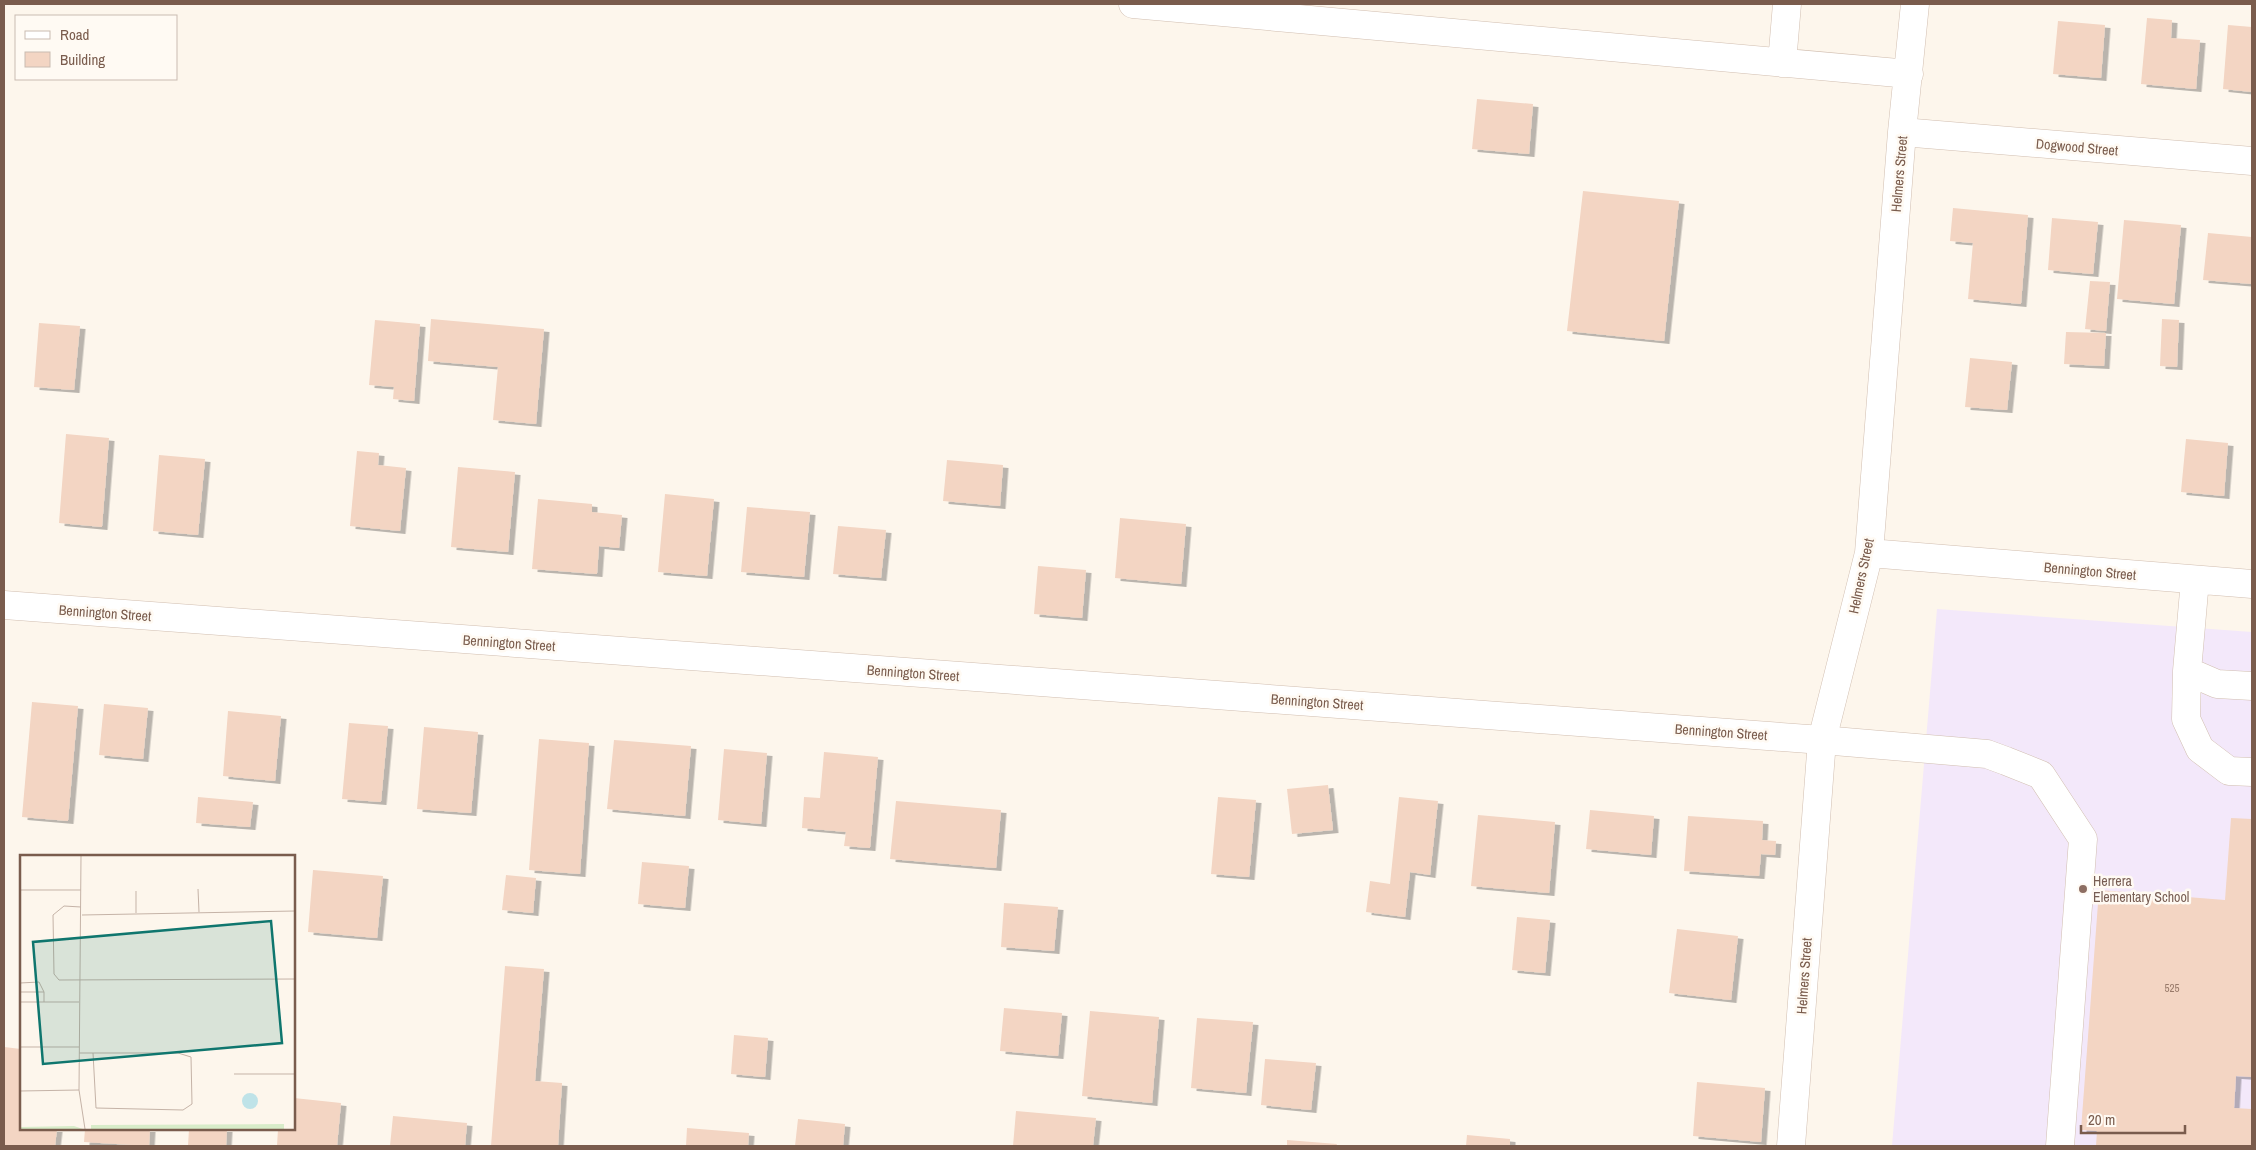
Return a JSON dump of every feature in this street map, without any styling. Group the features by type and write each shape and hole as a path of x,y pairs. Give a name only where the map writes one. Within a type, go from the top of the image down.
{"street":[{"path":"1133,4 1909,74"},
{"path":"1782,63 1787,4"},
{"name":"Helmers Street","path":"1791,1146 1822,740 1868,553 1902,132 1915,4"},
{"name":"Dogwood Street","path":"1902,132 2252,161"},
{"name":"Bennington Street","path":"1868,553 2252,584"},
{"path":"2195,580 2187,671 2186,718 2200,749 2229,771 2252,772"},
{"name":"Bennington Street","path":"4,605 1822,740 1987,754 2041,775 2083,839 2060,1146"},
{"path":"2187,671 2218,684 2252,686"}],"shaded area":[{"name":"Herrera Elementary School","path":"1937,609 2252,632 2252,1146 1892,1146"}],"building":[{"path":"2147,18 2172,20 2171,38 2200,40 2196,89 2141,84"},
{"path":"2058,21 2105,25 2101,78 2053,74"},
{"path":"2228,25 2252,27 2252,92 2223,89"},
{"path":"1477,99 1533,104 1529,154 1472,149"},
{"path":"1583,191 1679,201 1664,341 1567,331"},
{"path":"1953,208 2028,215 2021,304 1968,299 1973,243 1950,241"},
{"path":"2052,218 2098,222 2093,274 2048,270"},
{"path":"2124,220 2181,225 2174,304 2117,299"},
{"path":"2208,233 2252,237 2252,284 2203,280"},
{"path":"2090,281 2110,282 2106,331 2085,329"},
{"path":"431,319 544,329 536,424 493,420 498,367 428,361"},
{"path":"2162,319 2179,320 2177,367 2160,366"},
{"path":"375,320 420,324 414,401 393,399 394,387 369,385"},
{"path":"39,323 80,326 74,390 34,387"},
{"path":"2066,332 2106,333 2104,366 2064,364"},
{"path":"1970,358 2012,362 2007,410 1965,407"},
{"path":"66,434 109,438 102,527 59,523"},
{"path":"2186,439 2228,443 2224,496 2181,492"},
{"path":"357,451 379,453 378,465 406,468 400,531 350,526"},
{"path":"159,455 205,459 198,535 153,531"},
{"path":"947,460 1003,465 1000,506 943,501"},
{"path":"458,467 515,472 508,552 451,547"},
{"path":"665,494 714,499 707,576 658,572"},
{"path":"538,499 592,504 592,512 622,515 619,548 599,546 597,574 532,569"},
{"path":"747,507 810,512 804,577 741,572"},
{"path":"1120,518 1186,524 1181,584 1115,578"},
{"path":"838,526 886,530 881,578 833,574"},
{"path":"1038,566 1086,570 1082,618 1034,614"},
{"path":"32,702 78,706 68,821 22,817"},
{"path":"104,704 148,708 143,759 99,755"},
{"path":"228,711 281,716 275,781 223,776"},
{"path":"349,723 388,726 381,802 342,799"},
{"path":"424,727 478,732 471,813 417,809"},
{"path":"539,739 589,743 580,874 529,870"},
{"path":"614,740 691,746 685,816 607,809"},
{"path":"724,749 767,753 761,824 718,820"},
{"path":"824,752 878,757 870,848 844,846 846,832 802,828 804,797 820,798"},
{"path":"1328,785 1333,830 1292,834 1287,789"},
{"path":"198,797 253,802 250,827 196,823"},
{"path":"1218,797 1256,800 1249,877 1211,874"},
{"path":"1399,797 1438,801 1430,875 1410,872 1405,917 1366,912 1370,881 1390,884"},
{"path":"896,801 1001,810 996,868 890,859"},
{"path":"1590,810 1654,816 1651,855 1586,849"},
{"path":"1478,815 1555,822 1549,893 1471,886"},
{"path":"1688,816 1763,821 1762,840 1776,841 1775,855 1761,854 1759,876 1684,871"},
{"path":"2231,818 2252,819 2252,1077 2236,1076 2234,1108 2252,1109 2252,1146 2096,1146 2097,1131 2081,1130 2099,890 2225,900"},
{"path":"642,862 689,866 685,908 638,904"},
{"path":"313,870 383,876 377,938 308,932"},
{"path":"506,875 536,878 533,913 502,910"},
{"path":"1004,903 1058,907 1054,951 1001,947"},
{"path":"1517,917 1550,920 1545,973 1512,970"},
{"path":"1677,929 1738,936 1731,1000 1669,993"},
{"path":"505,966 544,969 535,1081 562,1083 558,1146 491,1146"},
{"path":"1004,1008 1062,1013 1058,1056 1000,1051"},
{"path":"1090,1011 1159,1017 1152,1103 1082,1096"},
{"path":"1197,1018 1253,1022 1246,1093 1191,1088"},
{"path":"734,1035 768,1038 765,1077 731,1074"},
{"path":"4,1047 20,1049 20,1130 57,1130 55,1146 4,1146"},
{"path":"1265,1059 1316,1063 1311,1110 1261,1105"},
{"path":"1697,1082 1765,1088 1761,1142 1693,1136"},
{"path":"295,1098 341,1103 337,1146 277,1146 278,1130 295,1130"},
{"path":"1016,1111 1096,1118 1093,1146 1013,1146"},
{"path":"393,1116 467,1123 465,1146 390,1146"},
{"path":"798,1119 845,1124 843,1146 795,1146"},
{"path":"687,1128 749,1133 748,1146 686,1146"},
{"path":"85,1130 150,1130 149,1146 84,1142"},
{"path":"189,1130 227,1130 226,1146 188,1146"},
{"path":"1467,1135 1510,1139 1510,1146 1466,1146"},
{"path":"1287,1140 1337,1144 1336,1146 1287,1146"}],"place":[{"name":"Herrera Elementary School","path":"2083,889"}]}
